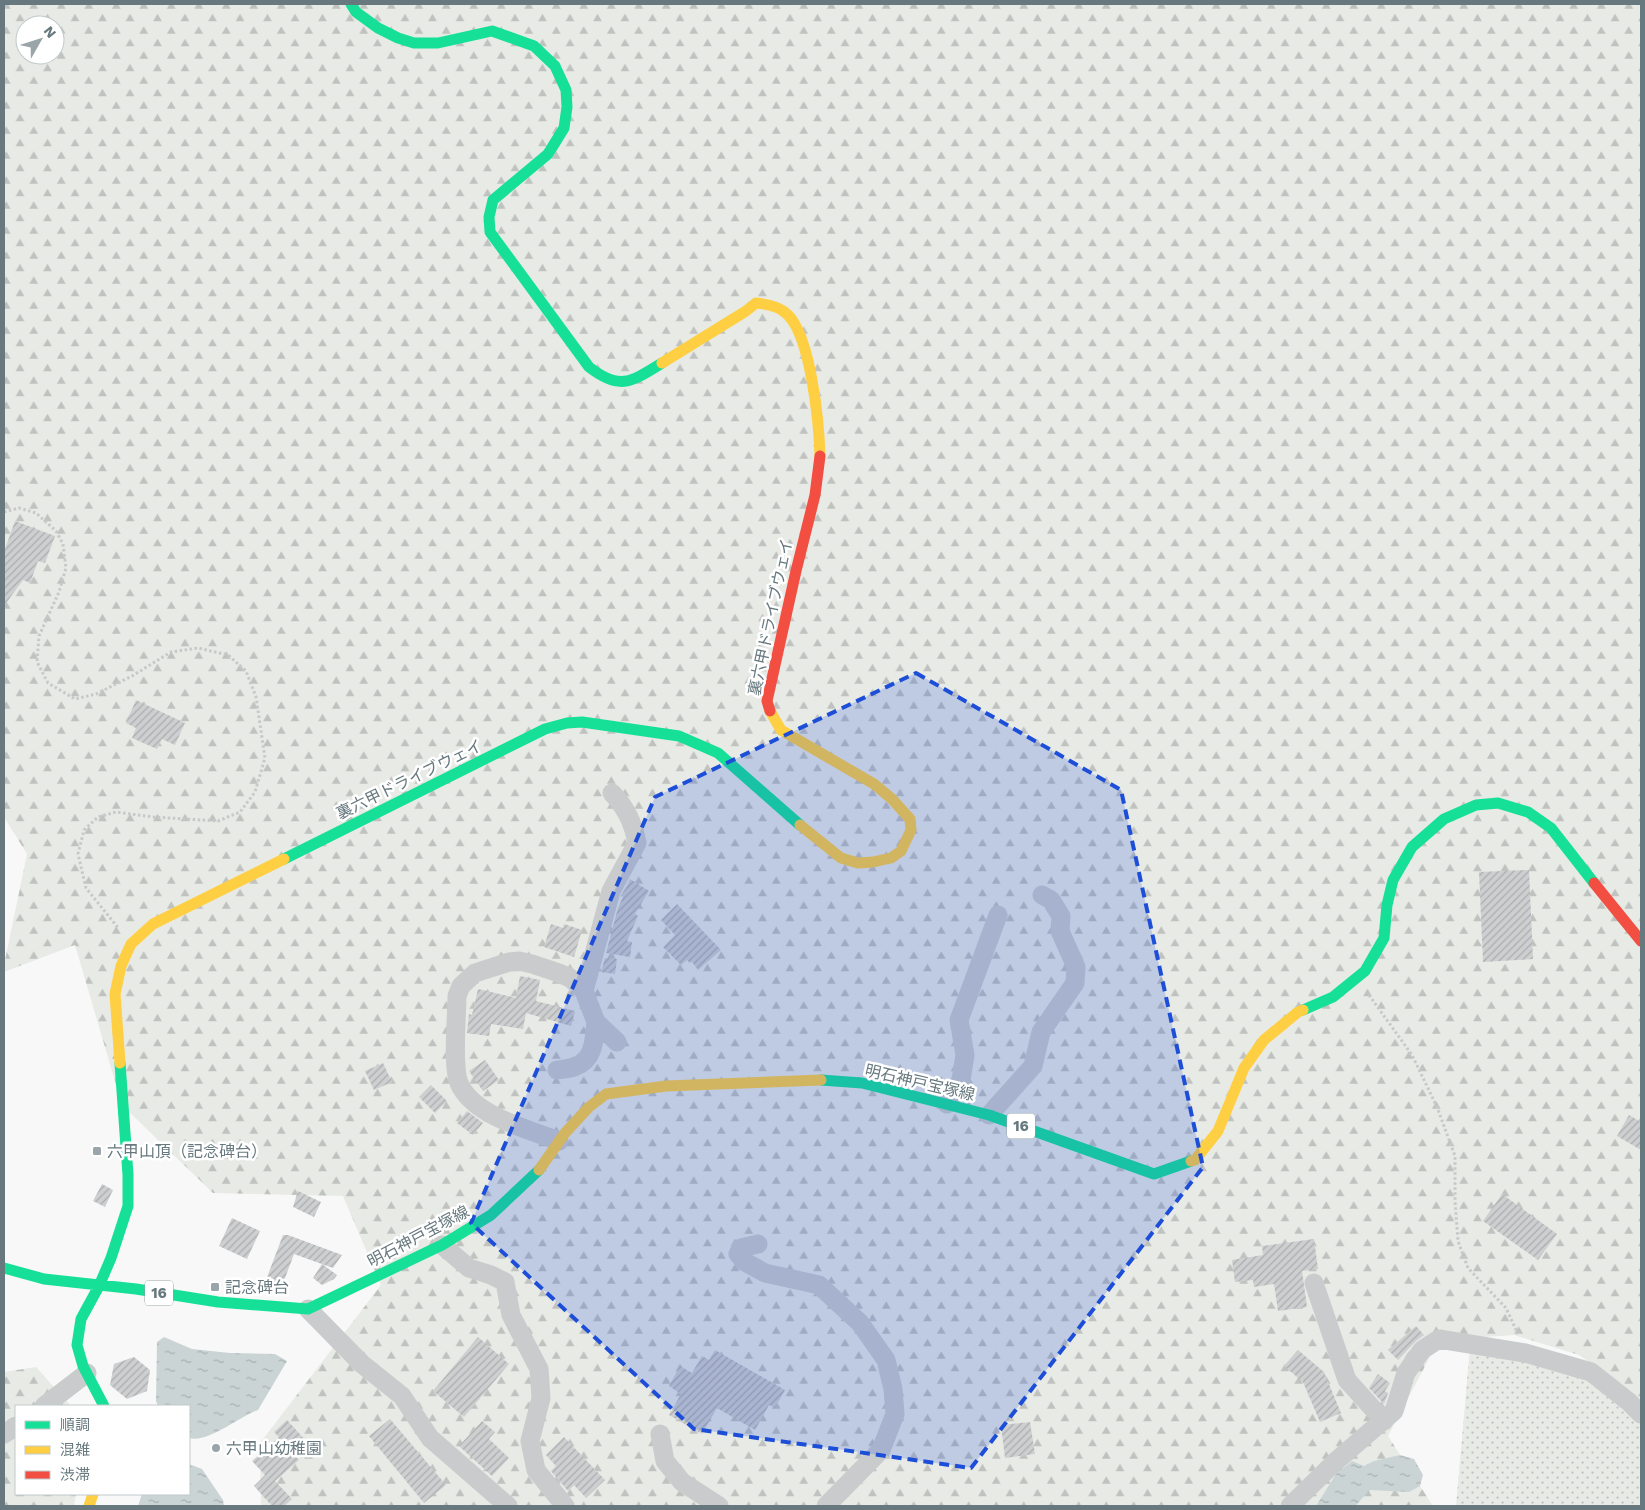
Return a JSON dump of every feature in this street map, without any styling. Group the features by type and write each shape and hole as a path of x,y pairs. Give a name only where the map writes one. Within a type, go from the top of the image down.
{"street":[{"name":"裏六甲ドライブウェイ","path":"103,1405 79,1353 78,1335 81,1319 99,1286 111,1258 128,1206 128,1175 115,994 121,966 131,944 153,924 545,729 567,723 582,722 608,725 679,736 718,753 749,778 810,834 841,858 858,864 891,858 901,851 910,830 910,819 892,799 874,784 781,730 770,713 767,701 790,593 816,487 820,461 811,380 800,334 790,316 771,305 756,303 663,362 626,382 612,381 602,377 589,367 490,232 489,217 493,200 548,154 564,128 567,107 566,90 555,66 534,46 492,31 438,43 414,43 398,38 378,28 356,12 352,4"},
{"path":"584,991 611,891 637,843 629,815 622,803 612,793"},
{"name":"明石神戸宝塚線","path":"4,1268 44,1279 136,1289 218,1302 308,1309 442,1245 491,1215 536,1174 559,1141 589,1107 606,1094 666,1086 813,1079 862,1084 989,1115 1154,1174 1194,1160 1218,1131 1244,1068 1264,1040 1298,1012 1333,997 1365,971 1384,938 1387,905 1393,880 1412,847 1444,819 1476,805 1498,803 1528,812 1551,828 1641,941"},
{"path":"989,1115 1033,1066 1041,1032 1075,983 1076,967 1060,931 1061,916 1051,900 1042,895"},
{"path":"947,1104 961,1080 965,1055 959,1020 998,915"},
{"path":"559,1141 501,1119 475,1105 466,1097 459,1082 456,1065 457,996 461,986 475,973 498,964 519,961 559,973 570,978 584,991 596,1022 617,1042"},
{"path":"557,1070 576,1066 585,1061 592,1050 596,1022"},
{"path":"758,1244 741,1248 738,1254 745,1262 765,1273 819,1285 860,1323 886,1360 896,1414 880,1450 826,1506"},
{"path":"442,1245 469,1268 505,1282 511,1315 539,1369 541,1398 530,1441 536,1470 565,1506"},
{"path":"1314,1283 1347,1380 1384,1421"},
{"path":"308,1309 362,1364 402,1396 430,1438 508,1506"},
{"path":"1290,1506 1335,1462 1394,1411 1406,1373 1422,1350 1439,1338 1525,1353 1591,1372 1641,1414"},
{"path":"45,1405 87,1373"},
{"path":"4,1434 15,1427"},
{"path":"660,1434 661,1450 665,1461 682,1482 719,1506"}],"path":[{"path":"4,512 19,508 36,513 56,531 63,544 66,568 59,592 39,636 37,662 48,683 75,699 96,694 132,676 171,652 198,648 228,655 246,671 256,697 265,758 255,792 240,812 218,822 116,812 98,817 84,830 78,854 86,888 131,944"},
{"path":"1365,971 1364,988 1412,1055 1437,1106 1455,1156 1455,1202 1458,1240 1468,1268 1506,1308 1525,1353"}],"highlighted area":[{"path":"916,673 1121,790 1203,1167 971,1468 694,1429 471,1223 655,797"}],"green space":[{"path":"4,4 1641,4 1641,1400 1579,1355 1514,1335 1439,1340 1388,1436 1433,1506 261,1506 260,1443 381,1285 343,1196 213,1193 122,1105 75,945 4,972 27,854 4,817"},
{"path":"1470,1347 1525,1360 1592,1382 1641,1422 1641,1506 1456,1506"},
{"path":"36,1367 70,1405 15,1405 15,1495 76,1495 74,1506 4,1506 4,1372"}],"water":[{"path":"164,1337 192,1349 230,1353 275,1354 287,1361 258,1410 205,1437 190,1438 190,1405 158,1405 156,1401 157,1342"},
{"path":"1400,1455 1414,1459 1423,1475 1420,1486 1409,1492 1370,1490 1355,1506 1316,1506 1336,1474 1352,1461 1364,1466 1374,1461"},
{"path":"190,1464 202,1469 223,1500 224,1506 138,1506 142,1495 190,1495"}],"building":[{"path":"15,521 55,536 45,563 38,561 30,583 23,580 4,606 4,552"},
{"path":"136,700 185,723 175,745 162,739 157,749 132,738 136,728 126,723"},
{"path":"1529,870 1533,959 1483,962 1479,872"},
{"path":"630,879 649,891 635,914 638,916 627,941 632,942 630,957 606,953 622,895"},
{"path":"677,904 721,950 698,970 692,962 690,963 687,960 681,965 663,947 675,935 661,920"},
{"path":"551,924 563,928 564,924 582,930 574,957 544,947"},
{"path":"605,958 617,959 615,974 601,972"},
{"path":"520,976 540,980 536,1001 575,1011 571,1026 526,1013 523,1029 491,1024 489,1036 467,1033 469,1014 472,1015 478,989 516,998"},
{"path":"485,1060 499,1080 483,1091 469,1071"},
{"path":"383,1063 392,1082 374,1090 365,1071"},
{"path":"431,1085 447,1101 435,1113 419,1097"},
{"path":"467,1111 483,1123 473,1135 457,1123"},
{"path":"1629,1115 1641,1122 1641,1150 1617,1136"},
{"path":"102,1184 113,1190 105,1207 93,1201"},
{"path":"298,1191 321,1202 314,1217 293,1207"},
{"path":"1502,1194 1557,1234 1538,1260 1483,1221"},
{"path":"232,1218 260,1231 247,1259 219,1246"},
{"path":"283,1235 288,1235 342,1255 333,1268 294,1254 282,1286 266,1280"},
{"path":"1314,1239 1318,1269 1302,1271 1307,1307 1278,1311 1274,1284 1254,1287 1253,1280 1235,1282 1232,1260 1263,1255 1262,1246"},
{"path":"322,1264 337,1275 334,1279 322,1285 313,1278"},
{"path":"1416,1326 1424,1335 1398,1360 1388,1350"},
{"path":"478,1337 509,1364 464,1417 433,1391"},
{"path":"715,1350 785,1390 775,1408 769,1405 755,1430 717,1408 702,1434 669,1415 681,1394 669,1386 680,1366 692,1373 702,1356 709,1360"},
{"path":"1298,1350 1324,1372 1341,1413 1320,1422 1303,1382 1284,1366"},
{"path":"134,1357 150,1370 147,1391 127,1399 110,1385 114,1364"},
{"path":"1378,1374 1390,1383 1385,1391 1388,1393 1384,1404 1369,1388"},
{"path":"390,1419 446,1485 424,1503 369,1436"},
{"path":"287,1420 308,1443 295,1456 299,1460 275,1481 292,1499 284,1506 272,1506 254,1486 265,1475 252,1461 279,1437 274,1432"},
{"path":"482,1421 495,1432 489,1439 509,1458 492,1476 459,1446"},
{"path":"1030,1422 1035,1454 1005,1458 1001,1425"},
{"path":"564,1437 605,1480 586,1498 574,1485 568,1491 551,1471 556,1466 546,1455"}],"traffic: fast":[{"path":"351,4 356,12 378,28 398,38 414,43 438,43 492,31 534,46 555,66 566,90 567,107 564,128 548,154 493,200 489,217 490,232 589,367 609,379 626,381 642,375 662,363"},
{"path":"284,859 545,729 567,723 582,722 679,736 718,753 800,825"},
{"path":"1303,1010 1333,997 1365,971 1384,938 1387,905 1393,880 1412,847 1444,819 1476,805 1498,803 1528,812 1551,828 1594,883"},
{"path":"103,1405 83,1366 77,1345 81,1319 99,1286 111,1258 128,1206 128,1175 120,1063"},
{"path":"821,1080 862,1083 989,1115 1154,1174 1191,1161"},
{"path":"4,1268 44,1279 136,1289 218,1302 308,1309 442,1245 491,1215 539,1170"}],"traffic: slow":[{"path":"662,363 756,303 781,309 796,326 803,342 816,403 820,456"},
{"path":"770,711 781,730 874,784 892,799 910,819 911,830 901,851 891,858 858,863 841,858 800,825"},
{"path":"120,1063 115,994 121,966 131,944 153,924 284,859"},
{"path":"1191,1161 1195,1160 1218,1131 1244,1068 1264,1040 1303,1010"},
{"path":"539,1170 565,1133 589,1107 606,1094 666,1086 821,1080"},
{"path":"89,1506 93,1495"}],"traffic: jam":[{"path":"770,711 767,701 815,495 820,456"},
{"path":"1594,883 1641,941"}],"place":[{"name":"六甲山頂（記念碑台）","path":"97,1151"},
{"name":"記念碑台","path":"215,1287"},
{"name":"六甲山幼稚園","path":"216,1448"}]}
